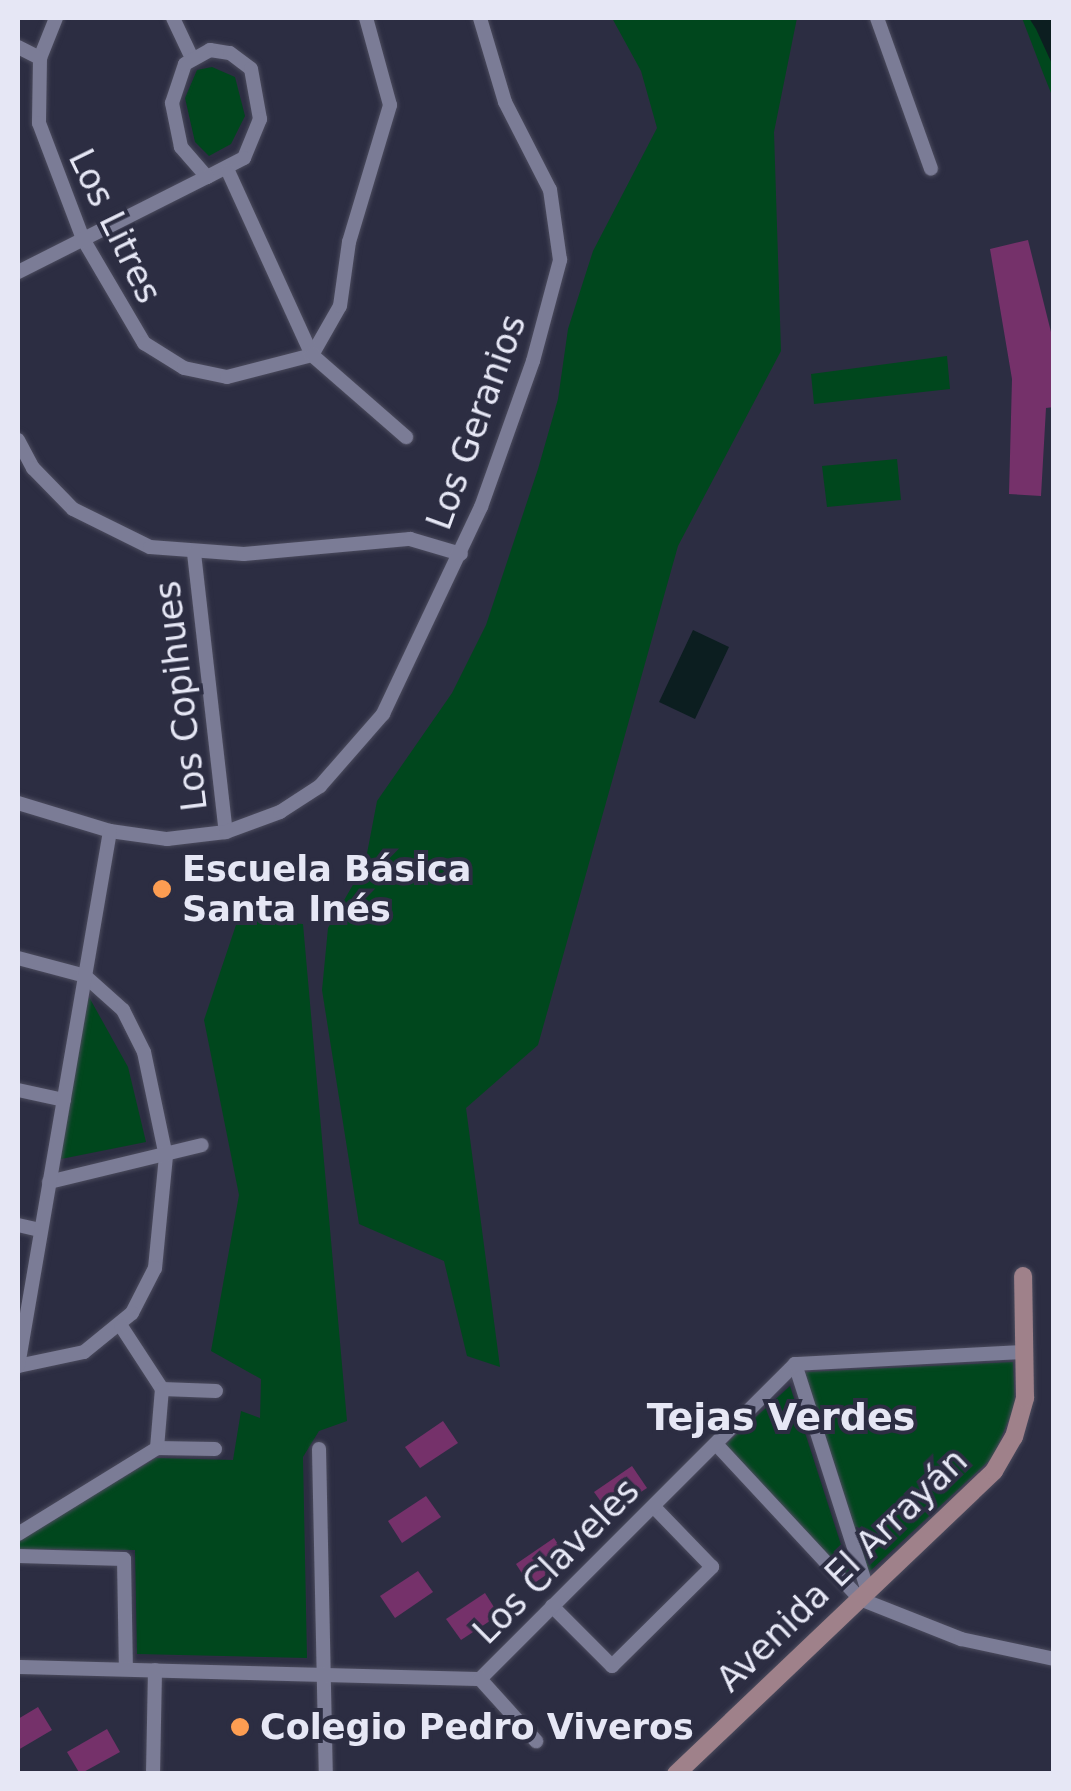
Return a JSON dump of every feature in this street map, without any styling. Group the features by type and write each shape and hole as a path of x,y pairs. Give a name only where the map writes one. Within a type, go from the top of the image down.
{"street":[{"name":"Los Litres","path":"56,18 40,58 43,144 82,239 133,331 170,362 228,376 312,354"},
{"path":"173,18 192,56"},
{"path":"312,354 340,306 348,242 388,127 388,86 366,18"},
{"name":"Los Geranios","path":"18,440 45,483 88,520 140,543 194,553 309,551 397,539 461,554 534,361 560,260 550,190 505,102 480,18"},
{"path":"877,18 931,169"},
{"path":"18,47 40,58"},
{"path":"18,272 228,170 256,140 258,85 245,62 230,53 192,56"},
{"path":"192,56 175,83 172,113 186,156 207,177"},
{"path":"228,170 312,354 406,437"},
{"name":"Los Copihues","path":"194,553 226,832"},
{"path":"18,803 110,831 168,839 226,832 300,800 355,754 415,657 461,554"},
{"path":"18,958 85,976 123,1010 138,1038 166,1156 155,1268 121,1326 69,1358 18,1366 40,1230 64,1100 85,976 110,831"},
{"path":"18,1090 64,1100"},
{"path":"49,1182 202,1146"},
{"path":"18,1224 40,1230"},
{"name":"Avenida El Arrayán","path":"676,1774 994,1471 1021,1418 1025,1352 1023,1276"},
{"path":"121,1326 162,1389 157,1448"},
{"path":"864,1595 795,1364 1025,1352"},
{"name":"Los Claveles","path":"18,1667 480,1679 795,1364"},
{"path":"162,1389 216,1392"},
{"path":"716,1444 864,1595 961,1639 1054,1659"},
{"path":"18,1534 157,1448 215,1449"},
{"path":"319,1449 326,1774"},
{"path":"552,1606 612,1666 712,1567 654,1507"},
{"path":"18,1556 124,1560 126,1670"},
{"path":"153,1774 154,1670"},
{"path":"480,1679 536,1740"}],"green space":[{"path":"612,18 797,18 774,132 781,351 678,546 538,1045 466,1108 500,1367 467,1356 444,1261 359,1224 322,990 328,928 365,864 377,801 452,693 486,625 538,469 558,399 568,329 593,251 657,128 641,71"},
{"path":"1022,18 1053,18 1053,98 1043,73"},
{"path":"212,67 235,77 245,116 231,144 209,156 195,142 185,98 197,70"},
{"path":"947,356 950,389 814,404 811,374"},
{"path":"897,459 901,500 827,507 822,466"},
{"path":"238,919 303,924 347,1421 319,1431 303,1457 307,1658 137,1654 135,1550 18,1549 18,1540 156,1458 233,1460 241,1411 260,1418 261,1379 211,1351 239,1195 204,1020"},
{"path":"89,997 128,1067 146,1142 56,1160"},
{"path":"1013,1362 1015,1405 993,1457 869,1572 805,1372"},
{"path":"790,1386 853,1582 725,1445"}],"shaded area":[{"path":"1029,18 1053,18 1053,66 1036,29"},
{"path":"693,630 729,647 695,719 659,702"}],"building":[{"path":"1028,240 1054,344 1054,407 1046,408 1041,496 1009,494 1012,379 990,249"},
{"path":"443,1421 458,1443 420,1468 405,1447"},
{"path":"632,1466 647,1488 609,1513 594,1492"},
{"path":"426,1496 441,1517 402,1543 388,1521"},
{"path":"554,1538 568,1560 530,1586 516,1564"},
{"path":"418,1571 433,1592 395,1618 380,1596"},
{"path":"485,1593 499,1615 461,1640 446,1619"},
{"path":"38,1707 52,1730 18,1750 18,1719"},
{"path":"107,1729 120,1752 80,1774 67,1752"}],"place":[{"name":"Escuela Básica Santa Inés","path":"162,889"},
{"name":"Colegio Pedro Viveros","path":"240,1727"}],"district":[{"name":"Tejas Verdes","path":"781,1418"}]}
